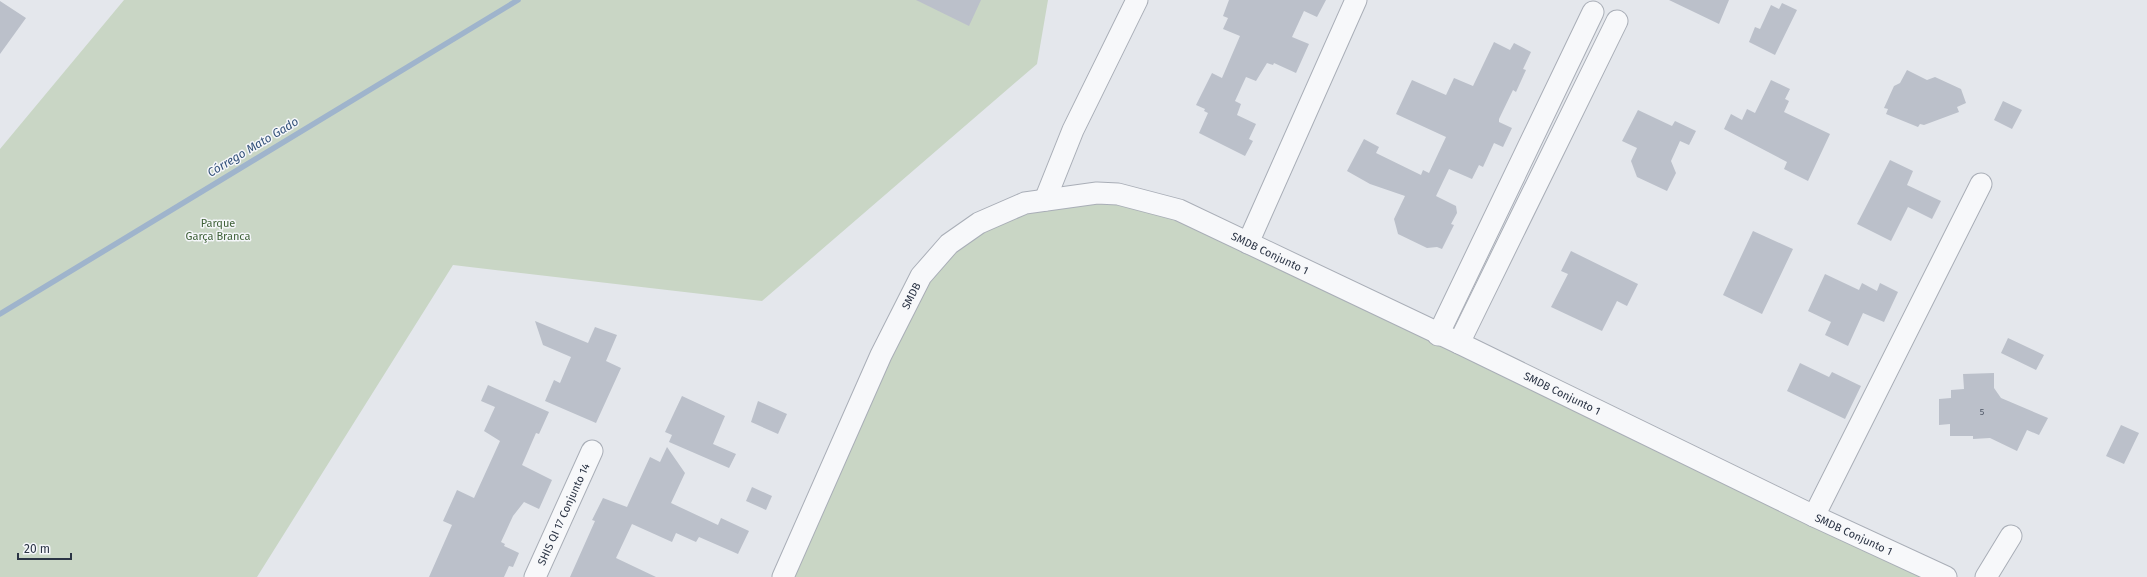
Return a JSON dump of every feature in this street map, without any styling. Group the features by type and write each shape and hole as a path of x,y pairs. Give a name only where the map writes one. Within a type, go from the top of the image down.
{"street":[{"path":"1045,200 1074,130 1137,0"},
{"path":"1248,243 1356,0"},
{"path":"1438,335 1593,12"},
{"path":"1459,343 1617,22"},
{"path":"1814,516 1981,184"},
{"name":"SMDB","path":"783,577 880,355 921,276 949,244 979,223 1025,203 1045,200 1097,193 1118,194 1179,210"},
{"name":"SMDB Conjunto 1","path":"1179,210 1438,335 1459,343 1814,516 1946,577"},
{"name":"SHIS QI 17 Conjunto 14","path":"535,577 592,451"},
{"path":"1986,577 2011,536"}],"green space":[{"name":"Parque Garça Branca","path":"124,0 1048,0 1037,64 762,301 453,265 257,577 0,577 0,149"},
{"path":"1097,193 1179,210 1944,577 785,577 921,276 979,223"}],"building":[{"path":"916,0 981,0 969,26"},
{"path":"1229,0 1326,0 1317,17 1304,11 1292,37 1309,44 1296,73 1274,63 1273,65 1267,63 1256,81 1246,77 1235,101 1241,104 1237,115 1256,124 1249,139 1253,141 1245,156 1199,133 1208,113 1204,111 1205,109 1196,105 1212,73 1222,78 1240,36 1223,29 1228,18 1223,16"},
{"path":"1669,0 1729,0 1719,24"},
{"path":"0,1 26,18 0,54"},
{"path":"1782,3 1797,10 1775,55 1749,42 1755,27 1760,29 1771,5 1779,9"},
{"path":"1494,42 1510,50 1514,43 1531,52 1523,69 1526,70 1516,92 1513,90 1499,119 1499,122 1512,128 1503,147 1494,143 1483,167 1479,165 1472,179 1449,169 1436,196 1456,206 1457,213 1451,224 1454,225 1442,249 1437,247 1427,248 1398,234 1394,219 1405,196 1370,184 1347,171 1364,139 1379,147 1376,153 1421,175 1423,170 1429,173 1446,137 1396,114 1412,80 1446,95 1454,78 1473,86"},
{"path":"1907,70 1927,80 1935,77 1961,89 1966,103 1957,107 1959,112 1924,125 1920,124 1918,127 1886,114 1888,109 1884,108 1894,86 1900,83"},
{"path":"1771,80 1790,89 1785,99 1789,101 1784,112 1830,134 1808,181 1784,169 1787,162 1724,129 1731,114 1742,120 1747,109 1755,113"},
{"path":"2003,101 2022,110 2012,129 1994,120"},
{"path":"1638,110 1672,126 1675,121 1696,131 1689,145 1680,141 1671,161 1676,173 1667,191 1637,177 1631,161 1637,148 1622,141"},
{"path":"1890,160 1913,171 1907,185 1941,201 1932,219 1908,207 1891,241 1857,224"},
{"path":"1753,231 1793,249 1762,314 1723,295"},
{"path":"1571,251 1638,284 1627,306 1617,301 1602,331 1551,307 1568,274 1561,271"},
{"path":"1825,274 1859,290 1862,283 1877,291 1880,283 1898,292 1884,322 1863,313 1848,346 1825,335 1831,322 1808,311"},
{"path":"535,321 588,343 595,327 617,335 606,361 621,368 596,423 545,401 554,380 560,383 571,357 543,345"},
{"path":"2008,338 2044,355 2036,370 2001,353"},
{"path":"1800,363 1829,377 1832,372 1861,386 1845,419 1787,391"},
{"path":"1994,373 1994,388 2001,398 2048,418 2039,435 2027,430 2017,451 1990,438 1973,439 1973,436 1950,436 1950,424 1939,425 1939,399 1951,398 1951,390 1964,389 1963,374"},
{"path":"488,385 549,412 539,434 536,433 522,465 552,480 539,509 524,502 513,516 501,542 505,544 504,546 519,553 513,567 509,566 504,577 429,577 452,525 443,521 457,490 474,498 500,441 484,431 495,407 481,401"},
{"path":"682,396 725,416 713,444 736,454 729,468 669,442 672,435 665,432"},
{"path":"758,401 787,414 778,434 751,422"},
{"path":"2121,425 2139,433 2124,464 2106,456"},
{"path":"667,447 685,473 671,503 718,525 721,518 749,531 738,554 699,537 696,542 676,533 672,542 632,524 616,558 656,577 570,577 595,521 592,520 603,498 627,507 650,457 660,462"},
{"path":"752,487 772,496 766,510 746,501"}],"waterway":[{"name":"Córrego Mato Gado","path":"0,314 518,0"}]}
